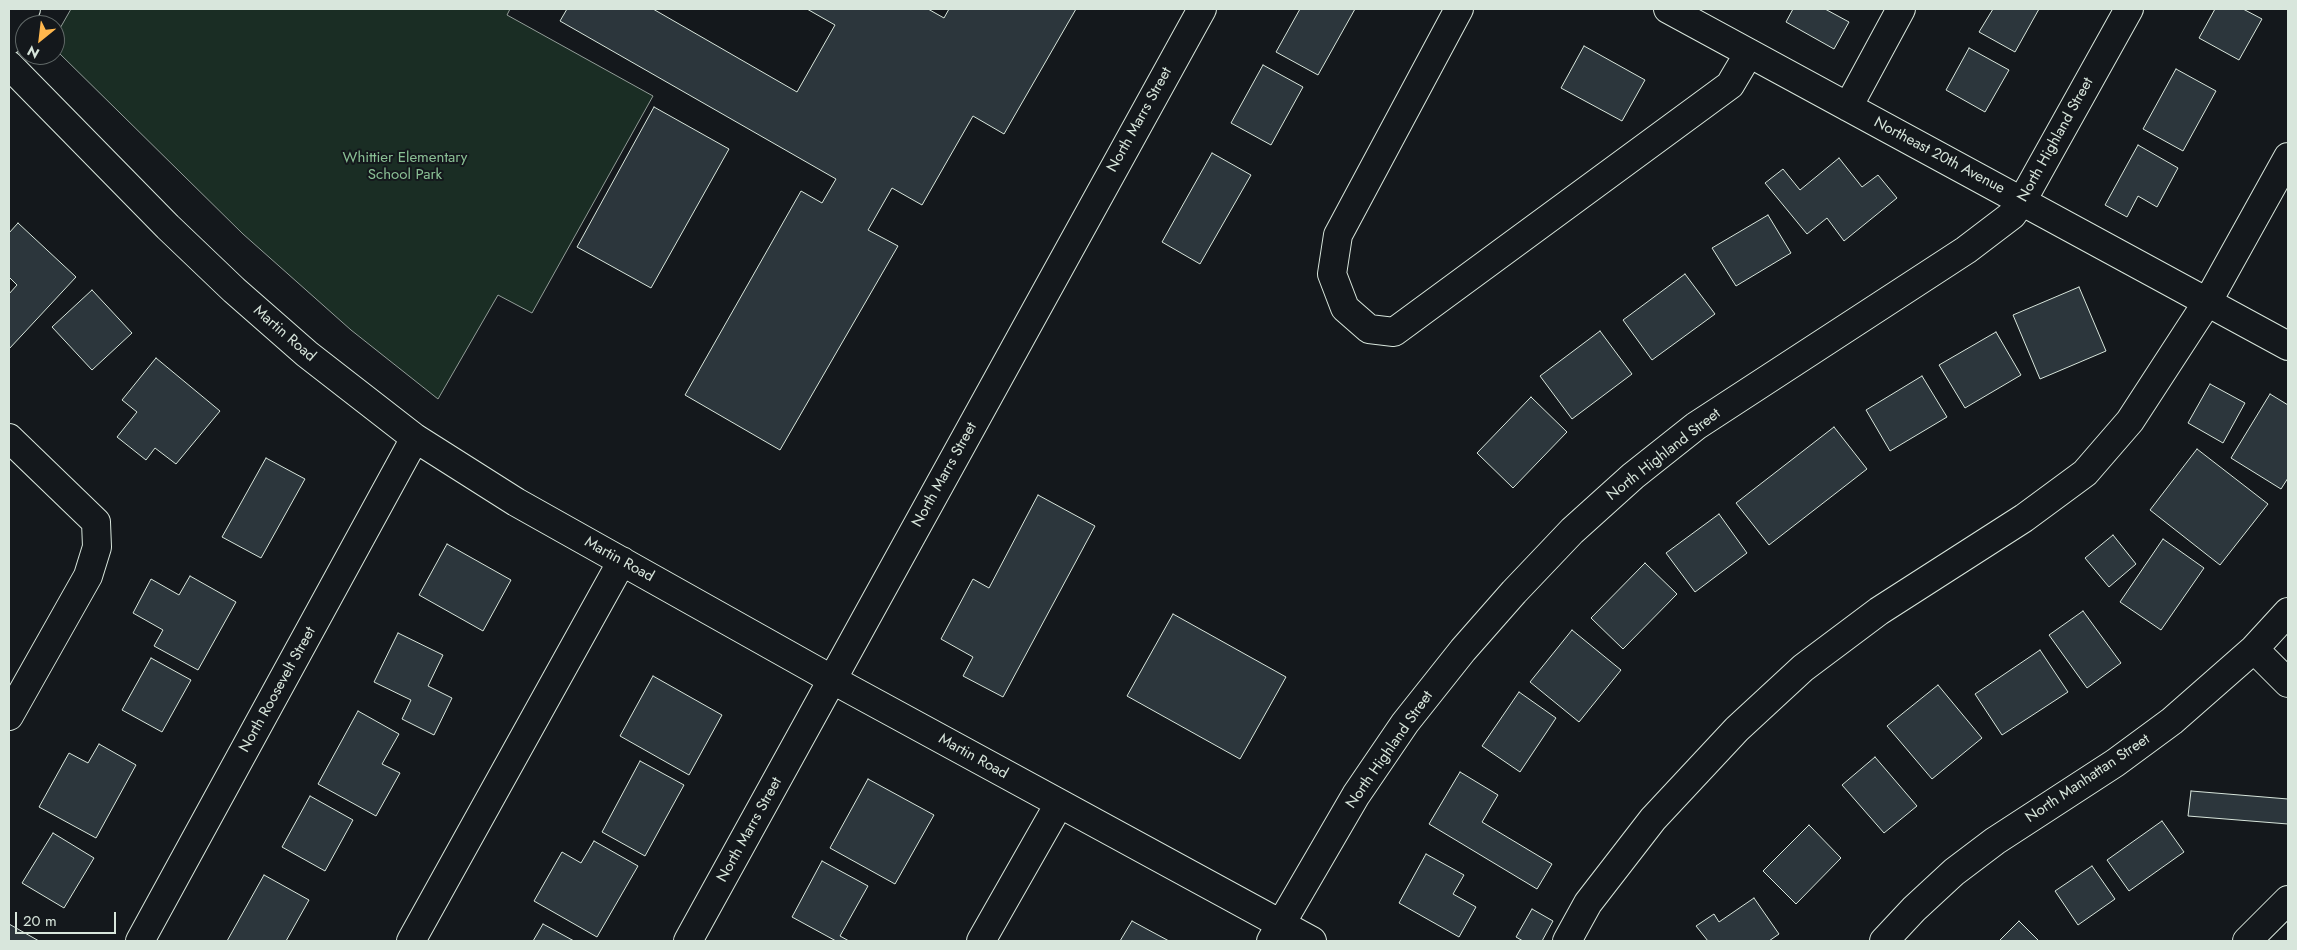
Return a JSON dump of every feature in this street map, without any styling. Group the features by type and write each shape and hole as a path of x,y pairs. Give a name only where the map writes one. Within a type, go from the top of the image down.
{"street":[{"path":"9,40 26,9"},
{"name":"North Marrs Street","path":"688,941 1202,9"},
{"path":"1459,9 1338,235 1332,274 1346,308 1369,329 1394,332 1730,85 1748,53"},
{"name":"Northeast 20th Avenue","path":"1668,9 2288,346"},
{"path":"1848,107 1901,9"},
{"name":"North Highland Street","path":"1276,933 1356,795 1406,723 1469,643 1572,531 1633,476 1696,426 1966,250 2012,215 2022,201 2129,9"},
{"name":"Martin Road","path":"9,65 168,228 234,290 307,354 415,438 516,502 1058,804 1276,933 1312,941"},
{"path":"1566,941 1588,903 1653,819 1737,729 1803,668 1879,611 2024,518 2084,473 2130,421 2208,301 2288,157"},
{"path":"9,438 96,522 97,547 88,576 9,716"},
{"name":"North Roosevelt Street","path":"140,941 415,438"},
{"path":"411,941 622,561"},
{"name":"North Manhattan Street","path":"1884,941 1914,909 1954,872 1995,841 2115,763 2172,722 2254,649 2288,612"},
{"path":"2254,649 2288,683"},
{"path":"981,941 1058,804"},
{"path":"2247,941 2288,900"}],"green space":[{"name":"Whittier Elementary School Park","path":"71,9 510,9 507,15 653,96 532,313 498,295 438,399 351,330 243,234 65,59 65,20"}],"building":[{"path":"567,9 653,9 797,92 835,25 807,9 928,9 944,18 949,9 1076,9 1004,134 973,116 922,205 892,188 868,230 898,246 780,450 685,395 801,191 822,203 836,179 560,21"},
{"path":"1300,9 1355,9 1318,75 1276,52"},
{"path":"1793,9 1825,9 1849,22 1834,49 1786,22"},
{"path":"1993,9 2039,9 2015,52 1979,32"},
{"path":"2215,9 2243,9 2262,19 2239,60 2199,38"},
{"path":"1584,46 1645,80 1622,121 1561,88"},
{"path":"1969,48 2009,70 1985,112 1946,90"},
{"path":"1263,65 1303,87 1271,145 1231,123"},
{"path":"2176,69 2216,91 2183,151 2143,129"},
{"path":"654,107 729,149 651,288 577,247"},
{"path":"2138,145 2178,168 2157,207 2138,196 2127,217 2105,205"},
{"path":"1212,153 1251,175 1200,264 1162,242"},
{"path":"1839,158 1862,187 1878,175 1897,198 1844,241 1827,218 1807,234 1765,183 1783,169 1800,190"},
{"path":"1768,215 1791,253 1736,286 1712,248"},
{"path":"18,223 76,277 9,349 9,294 17,285 9,277 9,233"},
{"path":"1685,274 1715,314 1652,360 1623,320"},
{"path":"2079,287 2106,351 2040,379 2013,315"},
{"path":"92,290 132,333 92,370 52,327"},
{"path":"1600,331 1632,374 1572,419 1540,376"},
{"path":"1996,332 2021,375 1965,408 1939,365"},
{"path":"156,358 220,411 176,464 155,448 146,460 117,437 137,412 122,400"},
{"path":"1922,376 1947,417 1890,451 1866,410"},
{"path":"2210,384 2245,403 2223,443 2188,423"},
{"path":"2270,394 2288,405 2288,478 2281,489 2231,458"},
{"path":"1531,397 1567,432 1513,488 1477,453"},
{"path":"1834,427 1867,469 1769,545 1736,503"},
{"path":"2197,449 2268,504 2220,565 2150,510"},
{"path":"266,458 305,479 261,558 222,537"},
{"path":"1038,495 1095,526 1003,697 963,676 973,657 941,639 973,579 989,588"},
{"path":"1719,514 1747,553 1695,592 1666,553"},
{"path":"2113,535 2136,564 2109,587 2085,558"},
{"path":"2163,539 2204,568 2161,630 2120,602"},
{"path":"447,544 511,580 483,631 419,595"},
{"path":"1645,563 1677,594 1623,649 1591,618"},
{"path":"190,576 236,602 198,670 154,646 163,630 133,613 151,579 179,595"},
{"path":"2083,611 2121,663 2087,688 2049,635"},
{"path":"1173,614 1286,677 1240,759 1127,696"},
{"path":"1572,630 1621,670 1579,722 1530,682"},
{"path":"398,633 443,655 428,686 452,698 434,735 402,719 411,700 374,682"},
{"path":"2040,650 2068,692 2002,735 1975,694"},
{"path":"151,658 191,680 162,732 122,710"},
{"path":"653,676 722,715 689,775 620,736"},
{"path":"1938,685 1982,738 1932,779 1887,726"},
{"path":"1519,692 1556,718 1520,772 1482,746"},
{"path":"358,711 399,734 382,764 400,773 376,816 318,784"},
{"path":"99,744 136,765 96,838 39,807 69,753 88,763"},
{"path":"1875,757 1917,806 1884,833 1842,785"},
{"path":"640,761 684,785 645,856 602,832"},
{"path":"1460,772 1498,795 1482,822 1552,864 1537,889 1429,824"},
{"path":"868,779 934,815 895,884 830,848"},
{"path":"2191,791 2288,799 2288,824 2188,816"},
{"path":"310,796 353,820 325,871 282,847"},
{"path":"2162,821 2184,852 2129,891 2107,860"},
{"path":"1809,825 1841,858 1796,904 1763,871"},
{"path":"53,833 94,858 64,908 22,883"},
{"path":"594,841 638,866 597,937 534,901 562,852 581,863"},
{"path":"1426,854 1464,875 1453,894 1476,907 1459,937 1399,903"},
{"path":"822,861 868,886 840,936 849,941 836,941 792,917"},
{"path":"2092,866 2115,899 2078,925 2055,891"},
{"path":"264,875 309,900 286,941 227,941"},
{"path":"1754,898 1779,934 1769,941 1708,941 1696,926 1714,914 1719,922"},
{"path":"1532,909 1553,921 1542,941 1523,941 1516,937"},
{"path":"1132,921 1169,941 1120,941"},
{"path":"2019,921 2039,941 1999,941"},
{"path":"9,924 39,941 9,941"},
{"path":"543,924 574,941 533,941"}]}
